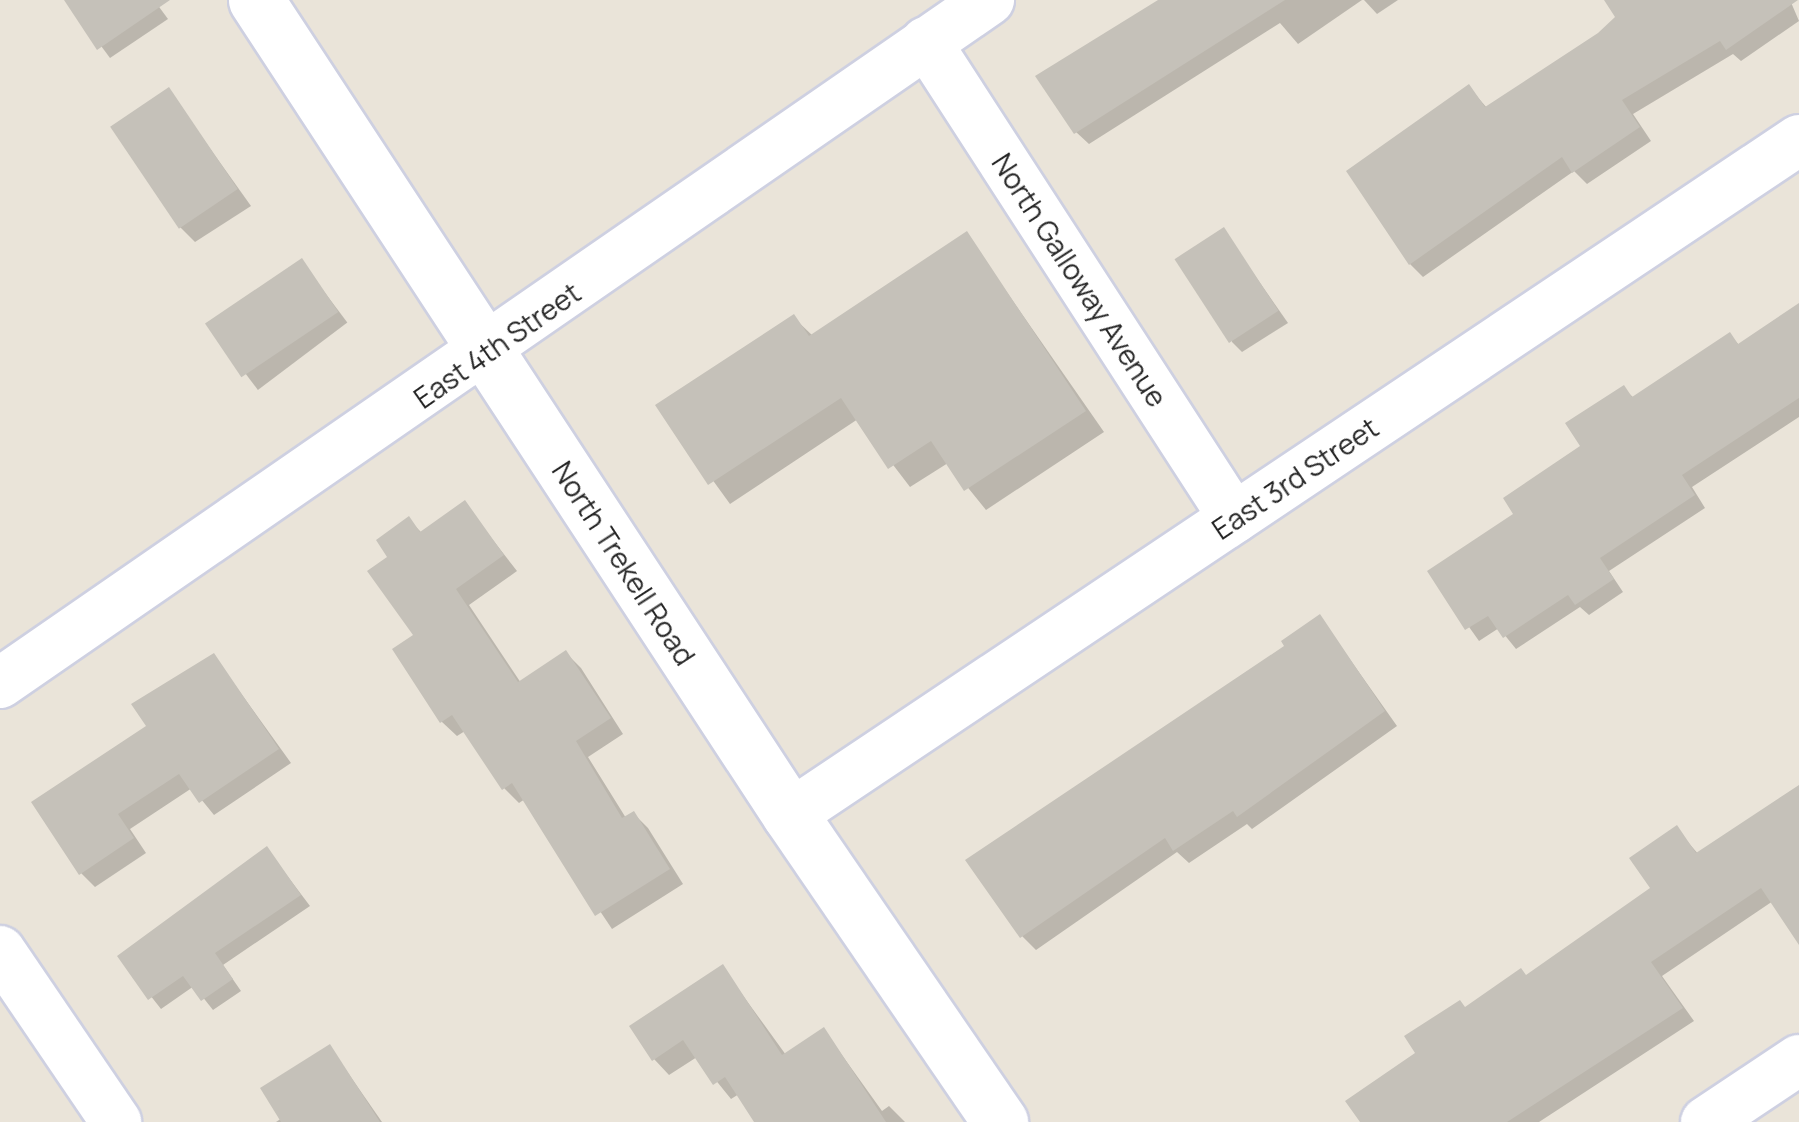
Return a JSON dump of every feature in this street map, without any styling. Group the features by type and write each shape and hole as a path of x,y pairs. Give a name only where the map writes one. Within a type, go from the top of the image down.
{"main road":[{"name":"North Trekell Road","path":"256,0 790,815 1000,1122"}],"street":[{"name":"East 4th Street","path":"0,683 486,353 990,0"},
{"name":"North Galloway Avenue","path":"926,42 1234,518"},
{"name":"East 3rd Street","path":"790,815 1799,140"},
{"path":"0,951 116,1122"},
{"path":"1706,1122 1799,1060"}],"building":[{"path":"64,0 170,0 97,50"},
{"path":"1158,0 1285,0 1074,134 1035,76"},
{"path":"1604,0 1798,0 1726,50 1720,41 1622,100 1640,127 1572,173 1562,157 1409,265 1346,171 1469,84 1485,107 1598,33 1615,17"},
{"path":"169,87 238,189 179,229 110,127"},
{"path":"1224,227 1278,311 1229,343 1175,259"},
{"path":"967,231 1086,411 964,491 931,441 888,469 841,398 708,485 655,405 794,314 809,336"},
{"path":"302,258 338,312 241,377 205,323"},
{"path":"1799,303 1799,398 1682,475 1695,495 1600,558 1614,579 1575,605 1568,595 1503,638 1488,616 1465,630 1427,571 1513,514 1503,498 1580,446 1565,423 1624,385 1632,397 1730,332 1738,344"},
{"path":"465,500 504,555 456,589 518,682 566,650 611,718 576,741 622,818 634,811 670,869 595,916 512,783 502,790 452,715 440,723 392,649 413,635 367,571 387,557 376,540 409,516 420,532"},
{"path":"1320,614 1385,711 1237,817 1233,811 1173,851 1165,838 1020,938 965,860 1284,646 1281,641"},
{"path":"214,653 279,749 199,803 179,774 118,814 134,838 79,875 31,802 146,726 131,704"},
{"path":"1799,785 1799,945 1761,888 1651,962 1683,1008 1507,1122 1360,1122 1345,1101 1415,1053 1404,1036 1460,1000 1465,1007 1521,968 1526,975 1650,888 1629,858 1677,825 1696,853"},
{"path":"267,846 301,895 215,953 233,979 201,1001 183,976 148,1000 117,956"},
{"path":"723,964 782,1055 824,1027 886,1122 754,1122 725,1077 713,1085 683,1040 652,1061 629,1026"},
{"path":"330,1044 380,1122 281,1122 260,1088"}]}
